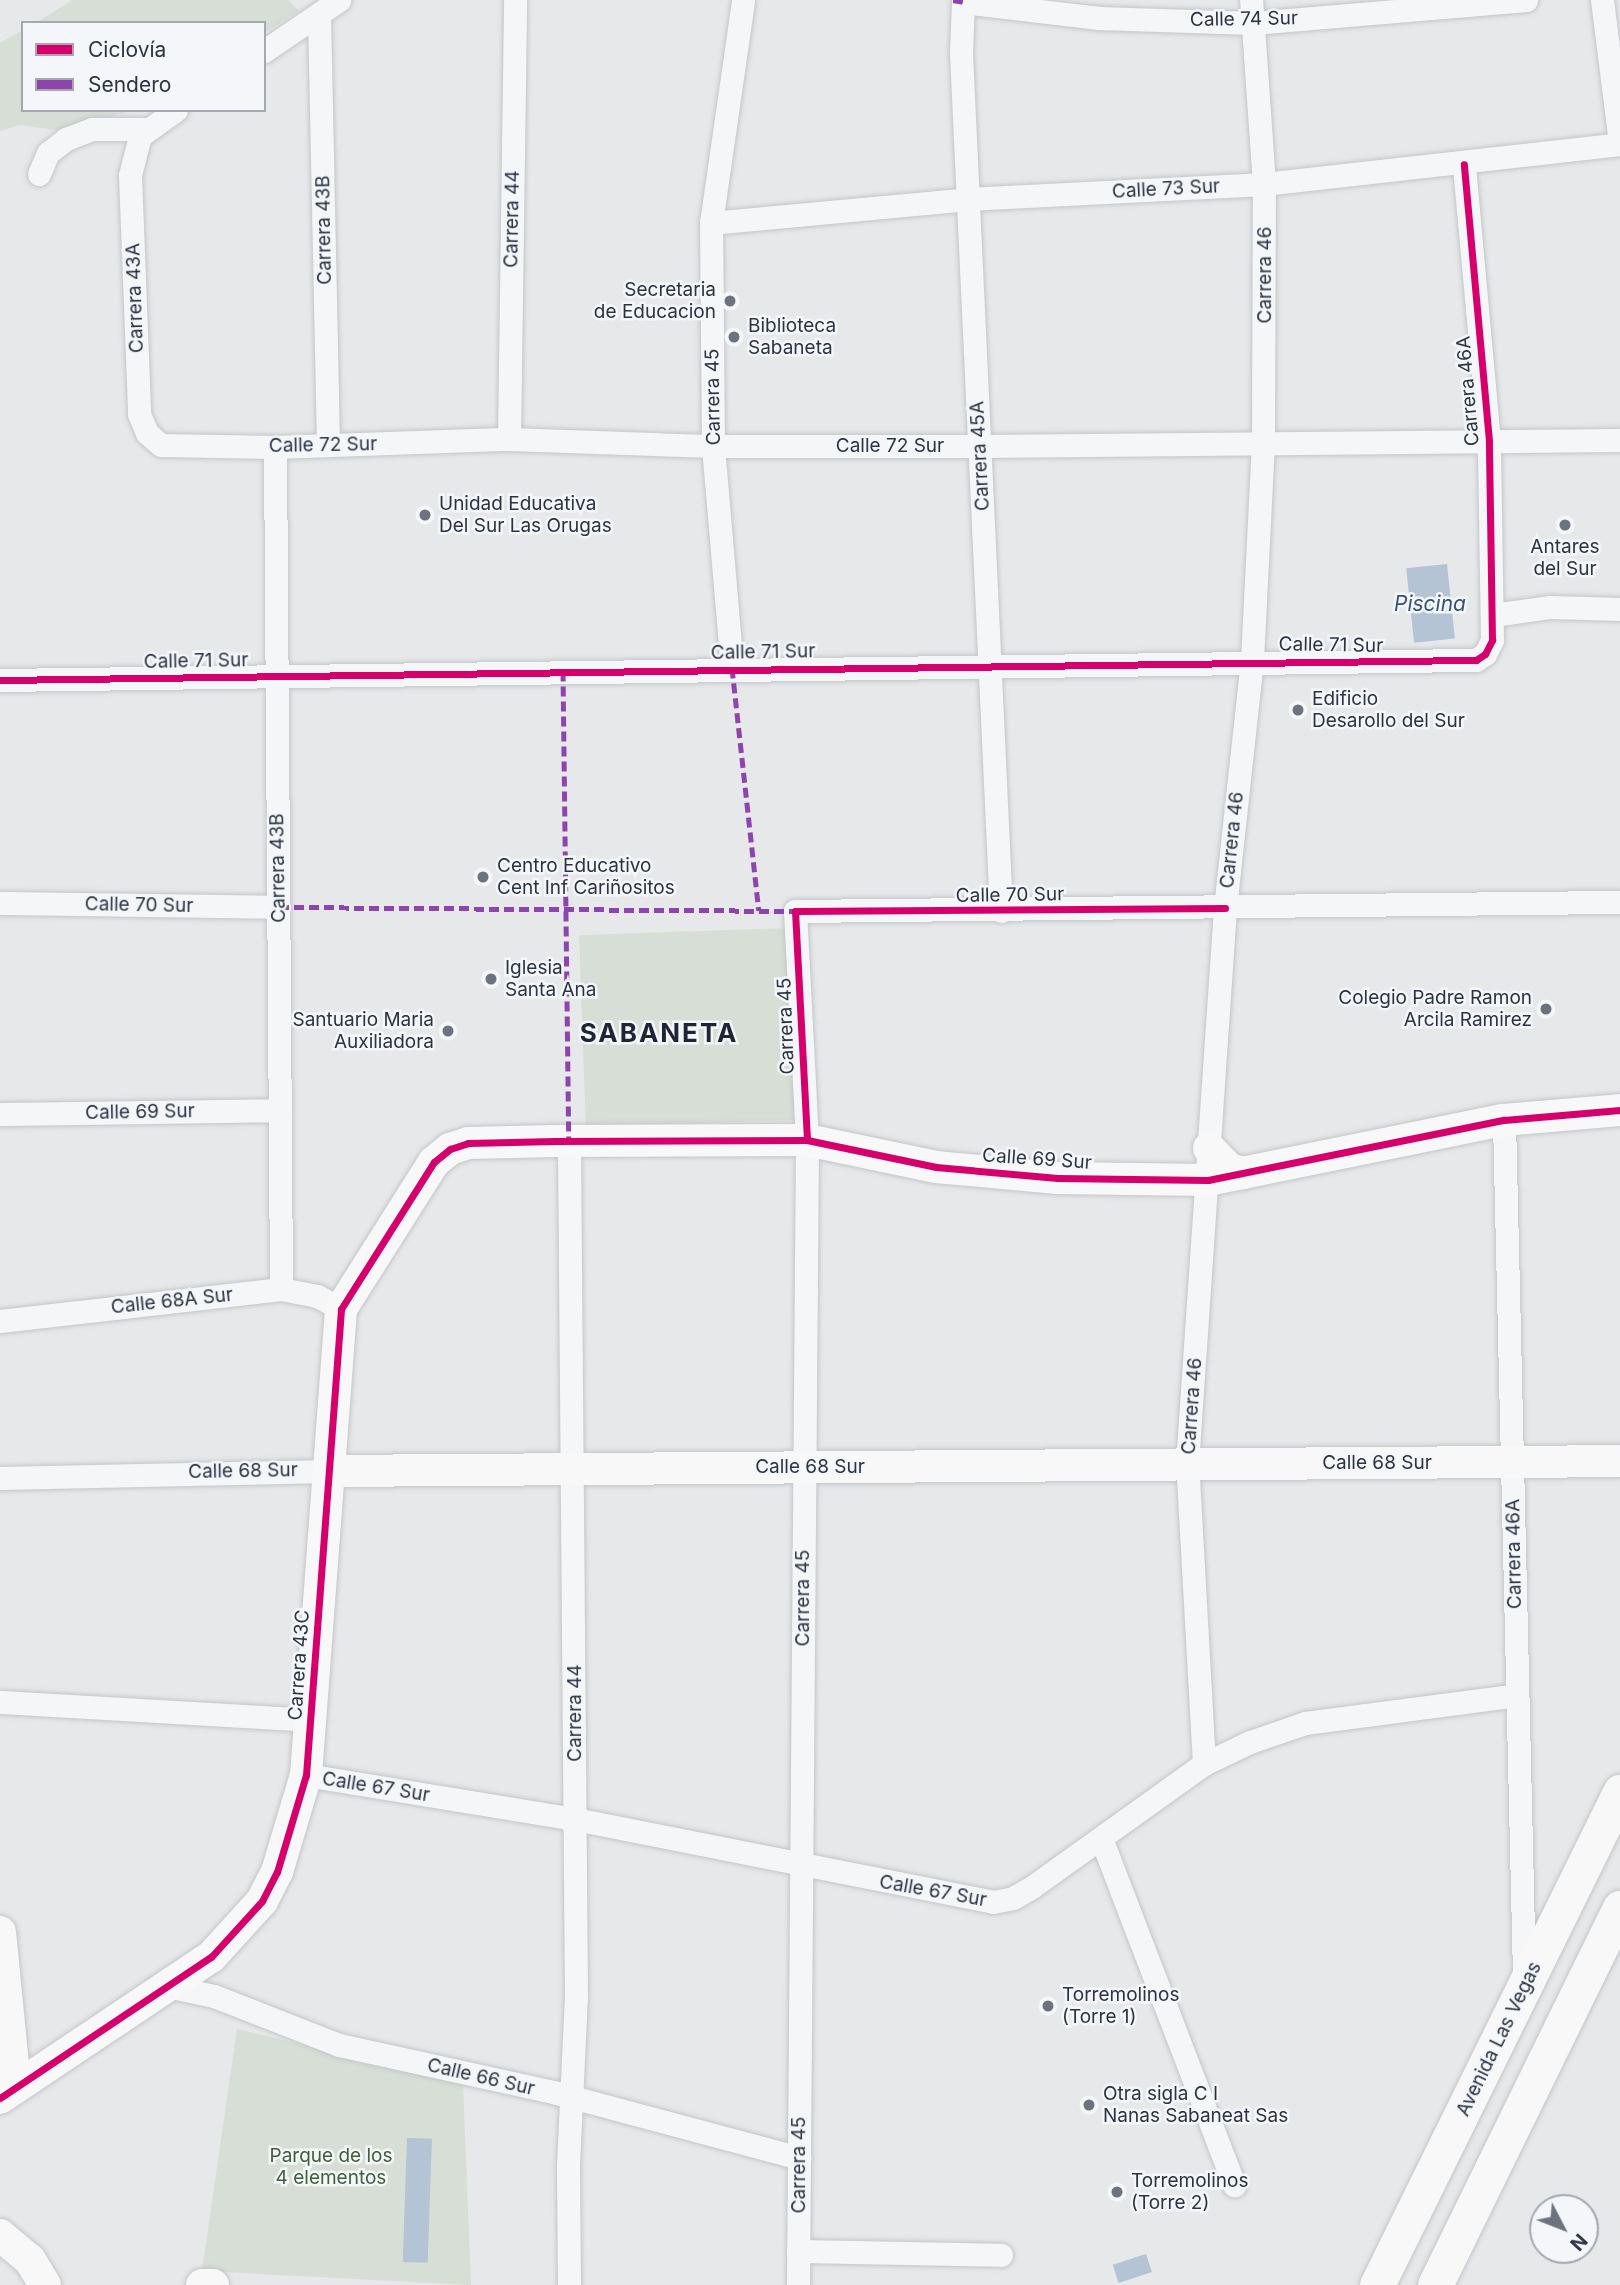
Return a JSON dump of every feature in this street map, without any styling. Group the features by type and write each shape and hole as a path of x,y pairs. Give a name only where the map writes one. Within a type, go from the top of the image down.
{"main road":[{"name":"Avenida Las Vegas","path":"1377,2285 1620,1792"},
{"path":"1435,2285 1620,1908"}],"street":[{"path":"266,50 339,0"},
{"name":"Carrera 44","path":"509,439 515,0"},
{"name":"Carrera 45","path":"732,668 713,446 712,223 743,0"},
{"name":"Calle 74 Sur","path":"963,2 1099,18 1526,0"},
{"path":"1602,0 1620,143"},
{"name":"Carrera 45A","path":"963,2 968,199 1001,911"},
{"name":"Carrera 46","path":"1204,1764 1188,1464 1225,908 1252,660 1263,443 1264,184 1252,10"},
{"name":"Carrera 43B","path":"319,14 328,445"},
{"path":"39,174 48,153 66,139 92,130 142,136 173,112"},
{"name":"Carrera 43A","path":"142,136 130,175 139,414 147,433 161,445"},
{"name":"Calle 73 Sur","path":"712,223 968,199 1264,184 1464,164 1620,143"},
{"name":"Carrera 46A","path":"1464,164 1489,441 1493,615"},
{"name":"Calle 72 Sur","path":"161,445 275,447 509,439 713,446 1620,440"},
{"name":"Carrera 43B","path":"275,447 281,1289"},
{"path":"1493,615 1550,607 1620,609"},
{"name":"Calle 71 Sur","path":"0,680 1252,660 1453,663 1476,660 1485,654 1492,639 1493,615"},
{"name":"Calle 70 Sur","path":"795,911 1001,911 1620,902"},
{"name":"Calle 70 Sur","path":"0,903 279,907"},
{"name":"Carrera 45","path":"795,911 807,1140 798,2285"},
{"name":"Calle 69 Sur","path":"0,1114 280,1110"},
{"name":"Calle 69 Sur","path":"450,1149 468,1143 807,1140 936,1167 1058,1178 1208,1180 1504,1120 1620,1111"},
{"name":"Carrera 46A","path":"1504,1120 1524,1987"},
{"name":"Carrera 44","path":"569,1141 575,1819 569,2285"},
{"path":"1209,1148 1217,1161 1243,1172"},
{"name":"Carrera 43C","path":"8,2092 211,1957 262,1901 277,1872 306,1775 341,1309 428,1171 450,1149"},
{"name":"Calle 68A Sur","path":"0,1321 281,1289 317,1296 341,1309"},
{"name":"Calle 68 Sur","path":"0,1478 330,1471 1620,1461"},
{"name":"Calle 67 Sur","path":"306,1775 575,1819 801,1868 993,1902 1013,1898 1032,1887 1204,1764 1305,1723 1517,1695"},
{"path":"0,1702 310,1720"},
{"path":"1101,1838 1234,2185"},
{"path":"0,1932 8,2092"},
{"name":"Calle 66 Sur","path":"167,1986 214,1996 339,2045 570,2097 799,2158"},
{"path":"0,2235 30,2260 45,2285"},
{"path":"798,2251 1001,2255"},
{"path":"202,2285 213,2285"}],"green space":[{"path":"73,0 288,0 299,11 266,32 266,21 38,21"},
{"path":"21,31 21,112 127,112 63,131 20,125 0,131 0,43"},
{"path":"788,928 795,1120 586,1127 579,935"},
{"name":"Parque de los 4 elementos","path":"237,2029 463,2083 471,2285 202,2271"}],"water":[{"name":"Piscina","path":"1447,564 1455,639 1414,643 1406,568"},
{"path":"407,2138 432,2139 428,2263 403,2262"},
{"path":"1146,2254 1152,2272 1119,2283 1113,2265"}],"marked path":[{"path":"953,0 963,2"},
{"path":"732,668 759,911"},
{"path":"563,671 569,1141"},
{"path":"279,907 795,911"}],"cycle path":[{"path":"0,680 1476,660 1485,654 1492,640 1489,441 1464,164"},
{"path":"807,1140 795,911 1225,908"},
{"path":"0,2098 211,1957 262,1901 277,1872 306,1775 341,1309 434,1162 450,1149 468,1143 807,1140 936,1167 1058,1178 1208,1180 1504,1120 1620,1110"}],"place":[{"name":"Secretaria de Educacion","path":"730,301"},
{"name":"Biblioteca Sabaneta","path":"734,337"},
{"name":"Unidad Educativa Del Sur Las Orugas","path":"425,515"},
{"name":"Antares del Sur","path":"1565,525"},
{"name":"Edificio Desarollo del Sur","path":"1298,710"},
{"name":"Centro Educativo Cent Inf Cariñositos","path":"483,877"},
{"name":"Iglesia Santa Ana","path":"491,979"},
{"name":"Colegio Padre Ramon Arcila Ramirez","path":"1546,1009"},
{"name":"Santuario Maria Auxiliadora","path":"448,1031"},
{"name":"Torremolinos (Torre 1)","path":"1048,2006"},
{"name":"Otra sigla C I Nanas Sabaneat Sas","path":"1089,2105"},
{"name":"Torremolinos (Torre 2)","path":"1117,2192"}],"district":[{"name":"SABANETA","path":"659,1033"}]}
